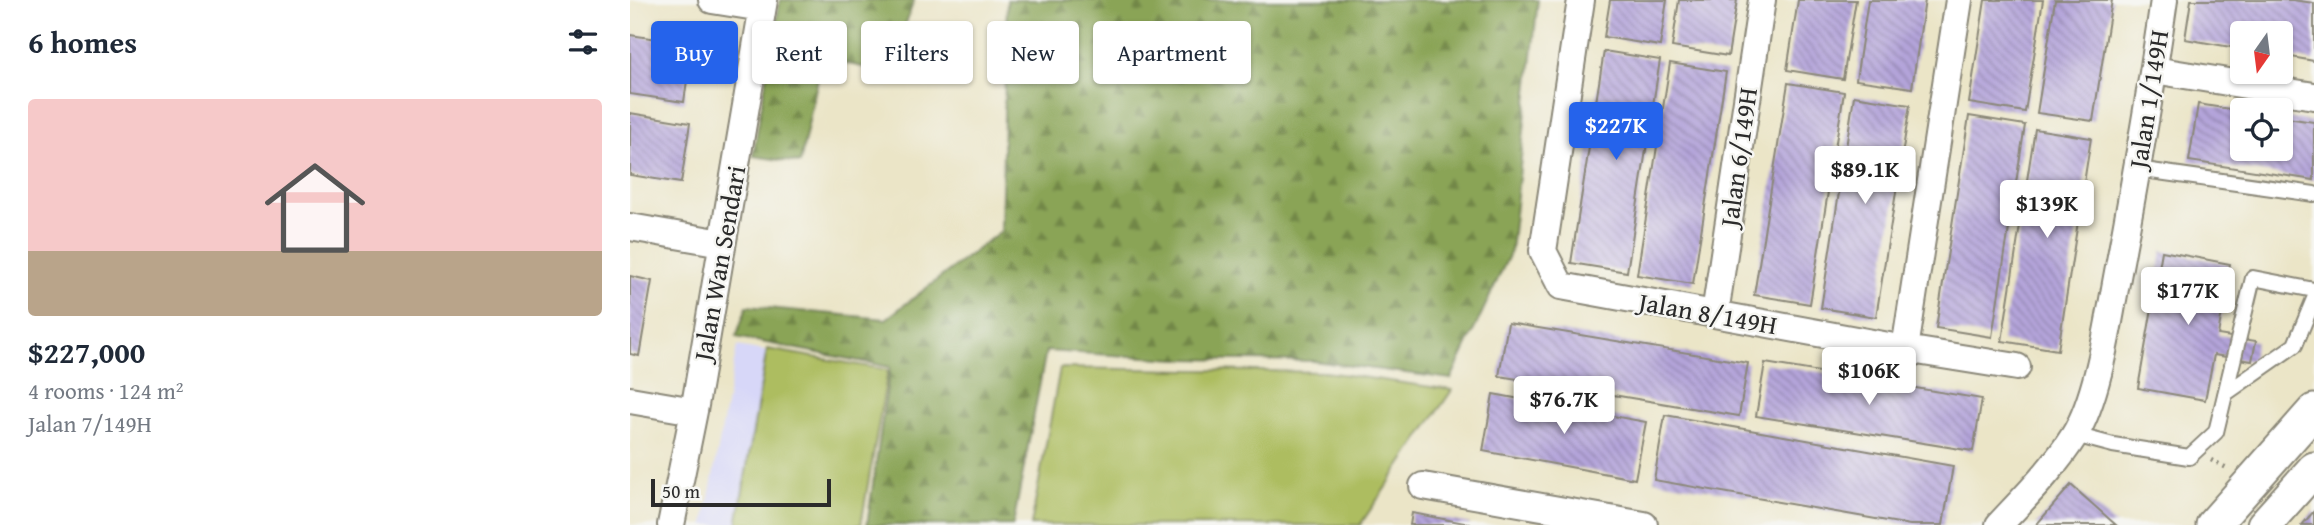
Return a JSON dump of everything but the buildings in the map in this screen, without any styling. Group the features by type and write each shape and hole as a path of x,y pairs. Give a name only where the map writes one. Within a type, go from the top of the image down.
{"street":[{"path":"712,0 763,4"},
{"name":"Jalan 8/149H","path":"1581,0 1543,251 1561,286 2017,367"},
{"name":"Jalan 6/149H","path":"1715,314 1762,0"},
{"path":"1905,349 1959,0"},
{"name":"Jalan 1/149H","path":"1999,525 2075,435 2089,403 2110,316 2164,0"},
{"name":"Jalan Wan Sendari","path":"671,525 694,411 763,4"},
{"path":"2154,70 2314,96"},
{"path":"630,227 722,243"},
{"path":"630,400 694,411"},
{"path":"2213,525 2314,411"},
{"path":"2264,525 2314,469"},
{"path":"1423,486 1644,525"}],"lane":[{"path":"2137,169 2314,194"},
{"path":"2075,435 2113,445 2189,457 2216,432 2253,278 2314,290"},
{"path":"2225,394 2295,345 2314,299"}],"shaded area":[{"path":"737,346 881,372 861,525 704,525"}],"green space":[{"path":"780,0 914,0 907,21 861,21 861,67 847,64 847,21 776,21"},
{"path":"1007,0 1538,0 1511,251 1451,379 1313,361 1178,359 1046,351 1013,525 867,525 890,367 736,337 747,306 886,319 1001,231 1005,84 1079,84 1079,21 1006,21"},
{"path":"765,84 817,84 800,163 753,156"},
{"path":"767,349 888,370 861,525 737,525"},
{"path":"1060,368 1326,372 1452,390 1360,525 1031,525"}]}
